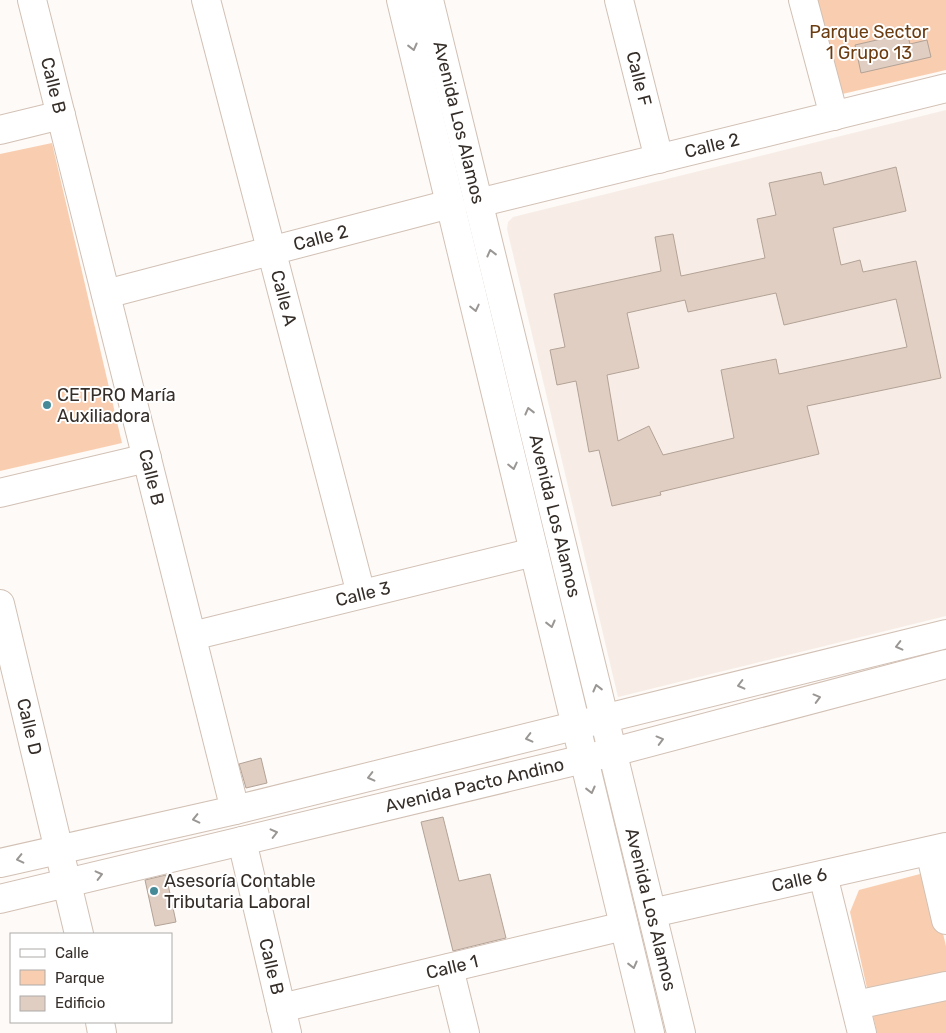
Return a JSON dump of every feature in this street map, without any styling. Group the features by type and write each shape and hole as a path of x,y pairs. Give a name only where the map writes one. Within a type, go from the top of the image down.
{"street":[{"name":"Calle B","path":"32,0 235,810"},
{"name":"Calle A","path":"206,0 361,594"},
{"name":"Avenida Los Alamos","path":"401,0 650,1033"},
{"name":"Avenida Los Alamos","path":"429,0 681,1033"},
{"name":"Calle F","path":"618,0 659,158"},
{"path":"803,0 834,116"},
{"name":"Calle 2","path":"478,203 946,88"},
{"path":"0,130 61,116"},
{"name":"Calle 2","path":"106,294 450,204"},
{"path":"0,493 147,458"},
{"name":"Calle 3","path":"192,636 534,552"},
{"name":"Calle D","path":"0,604 79,933"},
{"name":"Avenida Pacto Andino","path":"0,864 235,810 946,634"},
{"name":"Avenida Pacto Andino","path":"0,899 613,752 946,664"},
{"name":"Calle B","path":"242,841 284,1021"},
{"path":"938,849 946,920"},
{"name":"Calle 6","path":"652,913 938,849"},
{"path":"823,875 862,1033"},
{"name":"Calle 1","path":"284,1021 449,968 624,926"},
{"path":"449,968 465,1033"},
{"path":"856,1005 946,986"}],"shaded area":[{"path":"946,110 946,616 618,697 507,229 508,222 513,217"}],"green space":[{"name":"Parque Sector 1 Grupo 13","path":"814,0 946,0 946,70 838,95"},
{"path":"52,143 122,443 0,471 0,154"},
{"path":"920,874 927,875 930,879 946,946 946,1033 877,1033 850,912 859,890"}],"building":[{"path":"907,33 910,44 927,40 931,57 861,73 855,45"},
{"path":"896,167 906,211 833,228 841,265 860,260 863,272 916,261 941,378 807,406 819,454 660,492 661,495 612,506 599,450 589,452 576,381 557,385 550,350 565,347 554,294 661,271 655,237 673,234 681,276 765,258 757,219 776,215 769,183 821,172 824,185","holes":["776,293 784,325 896,299 907,347 779,374 776,359 721,370 734,438 663,455 649,426 618,441 607,375 639,368 627,313 685,300 688,312"]},
{"path":"261,758 267,783 246,788 239,764"},
{"path":"443,817 459,881 490,874 506,938 453,951 421,822"},
{"path":"166,875 176,922 155,926 145,880"}],"place":[{"name":"CETPRO María Auxiliadora","path":"47,405"},
{"name":"Asesoría Contable Tributaria Laboral","path":"154,891"}]}
